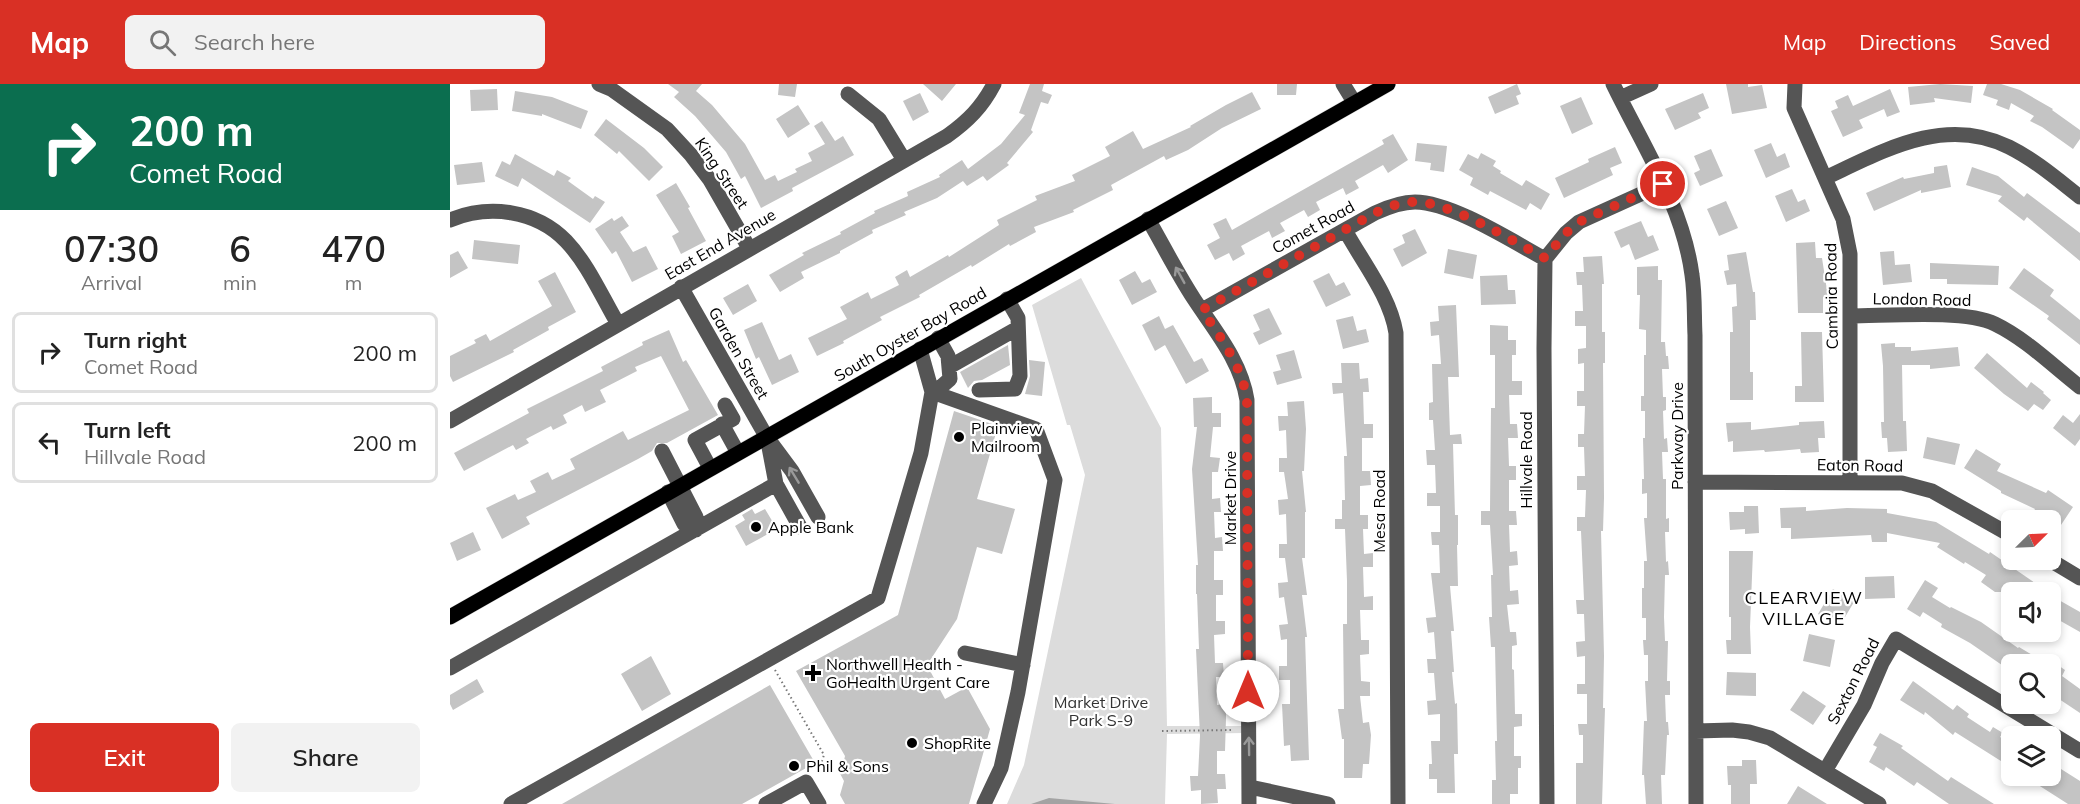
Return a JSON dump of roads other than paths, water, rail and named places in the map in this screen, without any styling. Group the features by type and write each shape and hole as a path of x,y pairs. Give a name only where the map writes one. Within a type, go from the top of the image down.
{"main road":[{"name":"South Oyster Bay Road","path":"451,614 1388,84"}],"street":[{"name":"East End Avenue","path":"450,421 947,136 969,121 985,102 994,84"},
{"path":"1343,84 1354,102"},
{"path":"1617,91 1651,84"},
{"name":"Cambria Road","path":"1795,84 1794,108 1848,233 1850,254 1850,482"},
{"name":"King Street","path":"608,86 667,129 691,155 710,180 749,248"},
{"name":"Parkway Drive","path":"1617,91 1639,131 1679,220 1693,276 1696,804"},
{"path":"848,94 879,119 903,160"},
{"path":"1826,178 1889,148 1916,139 1950,134 1980,138 2007,146 2043,168 2080,197"},
{"path":"1545,258 1566,233 1579,222 1663,184"},
{"name":"Comet Road","path":"1202,310 1392,205 1413,202 1446,208 1545,258"},
{"path":"450,220 468,213 496,211 516,214 544,224 566,241 581,260 618,324"},
{"name":"Market Drive","path":"1148,219 1183,281 1237,365 1245,383 1250,804"},
{"name":"Mesa Road","path":"1345,230 1385,299 1396,333 1398,804"},
{"name":"Hillvale Road","path":"1545,258 1547,804"},
{"name":"Garden Street","path":"681,287 766,436"},
{"path":"979,390 1015,388 1020,376 1018,318 1007,299"},
{"name":"London Road","path":"1850,316 1959,315 1981,319 2017,337 2080,387"},
{"path":"949,367 1018,328"},
{"path":"932,392 950,379 948,357 938,338"},
{"path":"511,804 878,598 921,453 932,392 920,349"},
{"path":"932,392 1036,429 1055,480 1023,665 1001,768 984,804"},
{"path":"710,468 695,440 733,419 725,405"},
{"path":"722,424 738,453"},
{"path":"766,436 776,484 800,527"},
{"path":"766,436 792,471 818,517"},
{"path":"662,451 684,524 696,530"},
{"name":"Eaton Road","path":"1695,482 1902,483 1932,490 2001,530"},
{"path":"450,668 776,484"},
{"path":"2061,567 2080,578"},
{"name":"Sexton Road","path":"1825,771 1864,705 1882,663 1896,639 2080,751"},
{"path":"965,653 1023,665"},
{"path":"1695,731 1732,730 1770,738 1879,804"},
{"path":"766,804 806,782 816,798"},
{"path":"1250,787 1328,804"}],"place":[{"name":"Plainview Mailroom","path":"959,437"},
{"name":"Apple Bank","path":"756,527"},
{"name":"Northwell Health - GoHealth Urgent Care","path":"813,673"},
{"name":"ShopRite","path":"912,743"},
{"name":"Phil & Sons","path":"794,766"}],"district":[{"name":"CLEARVIEW VILLAGE","path":"1804,608"}],"park label":[{"name":"Market Drive Park S-9","path":"1101,711"}]}
